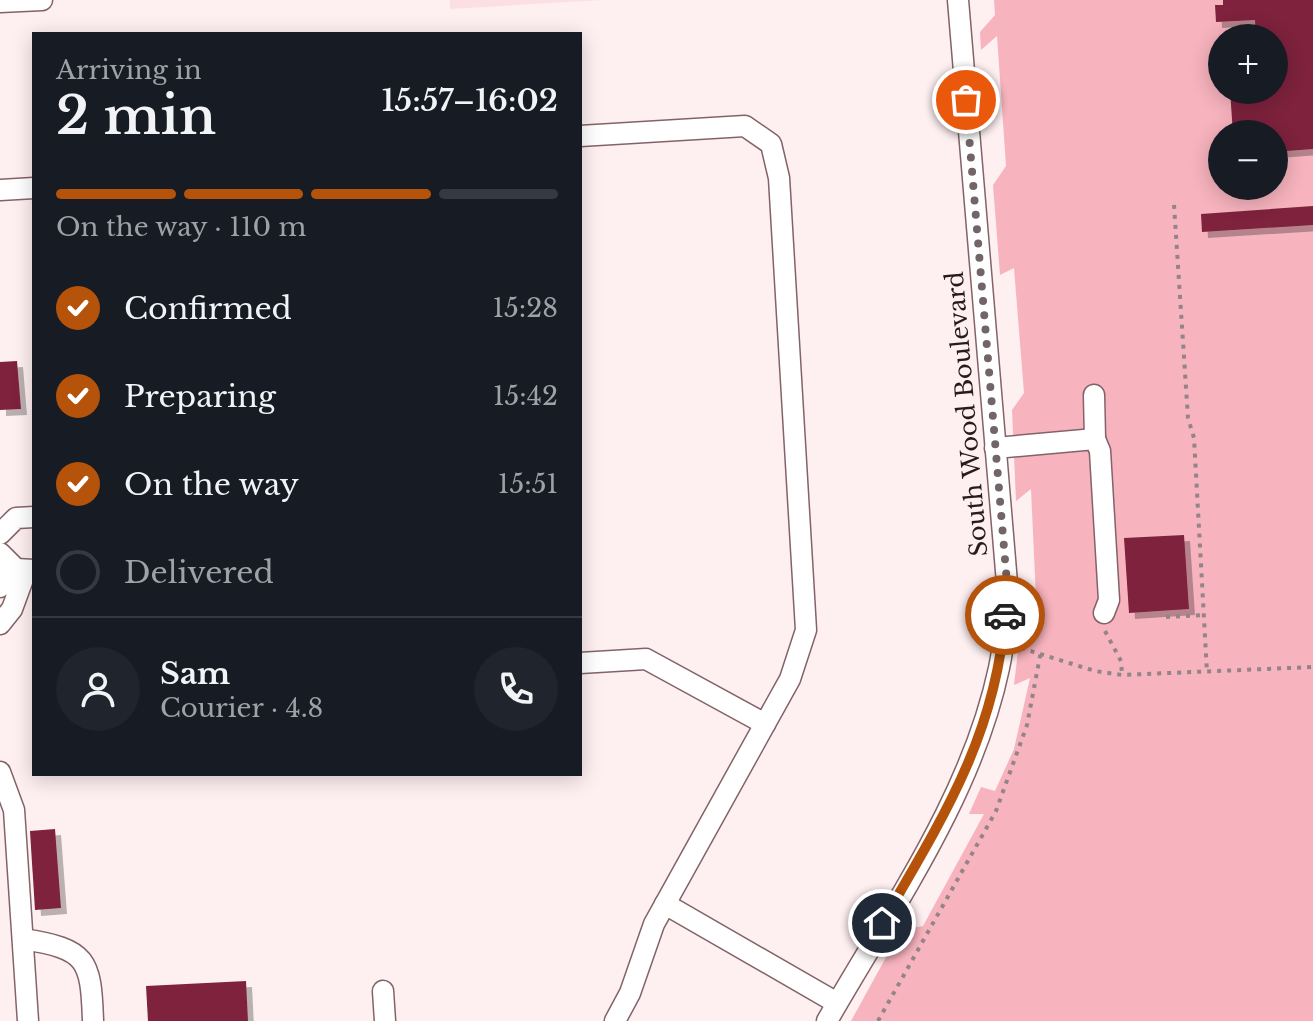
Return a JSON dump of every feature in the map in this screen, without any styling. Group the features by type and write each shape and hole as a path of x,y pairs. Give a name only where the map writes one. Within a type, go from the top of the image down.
{"street":[{"path":"0,2 42,0"},
{"name":"South Wood Boulevard","path":"832,1012 958,791 983,730 1003,644 1007,583 958,0"},
{"path":"582,136 745,126 771,144 779,178 806,630 790,679 665,904 615,1021"},
{"path":"0,190 32,188"},
{"path":"1094,395 1109,600 1104,613"},
{"path":"995,448 1095,439"},
{"path":"2,523 32,517"},
{"path":"0,587 17,565"},
{"path":"0,624 12,609 17,565"},
{"path":"582,663 646,659 765,724"},
{"path":"0,772 14,810 28,1021"},
{"path":"665,904 832,1012"},
{"path":"23,939 57,944 76,955 91,974 93,1021"},
{"path":"383,991 385,1021"}],"path":[{"path":"1174,205 1188,418 1194,438 1207,673"},
{"path":"1104,613 1108,641 1121,661 1122,675"},
{"path":"1166,617 1204,615"},
{"path":"1003,644 1041,651 1081,667 1122,675 1313,667"},
{"path":"878,1021 996,811 1027,725 1041,651"}],"shaded area":[{"path":"450,0 602,0 450,9"},
{"path":"994,0 1313,0 1313,1021 851,1021 901,930 923,926 984,814 969,814 981,787 995,791 1014,749 1030,678 1014,685 1020,634 1037,620 1031,489 1016,501 1012,410 1024,393 1014,268 1000,275 993,185 1006,166 997,36 981,50 980,32 995,15"}],"building":[{"path":"1223,0 1313,0 1313,149 1288,151 1288,120 1232,120 1231,104 1288,104 1288,24 1255,24 1255,20 1216,22 1215,5 1223,5"},
{"path":"1313,206 1313,225 1202,232 1201,214"},
{"path":"17,361 21,409 0,410 0,362"},
{"path":"1184,535 1189,609 1129,613 1124,538"},
{"path":"55,829 61,908 35,910 30,831"},
{"path":"246,981 248,1021 148,1021 146,986"}],"way so far":[{"path":"966,100 1007,583 1005,615"}],"route":[{"path":"882,923 967,771 983,730 999,669 1005,615"}]}
